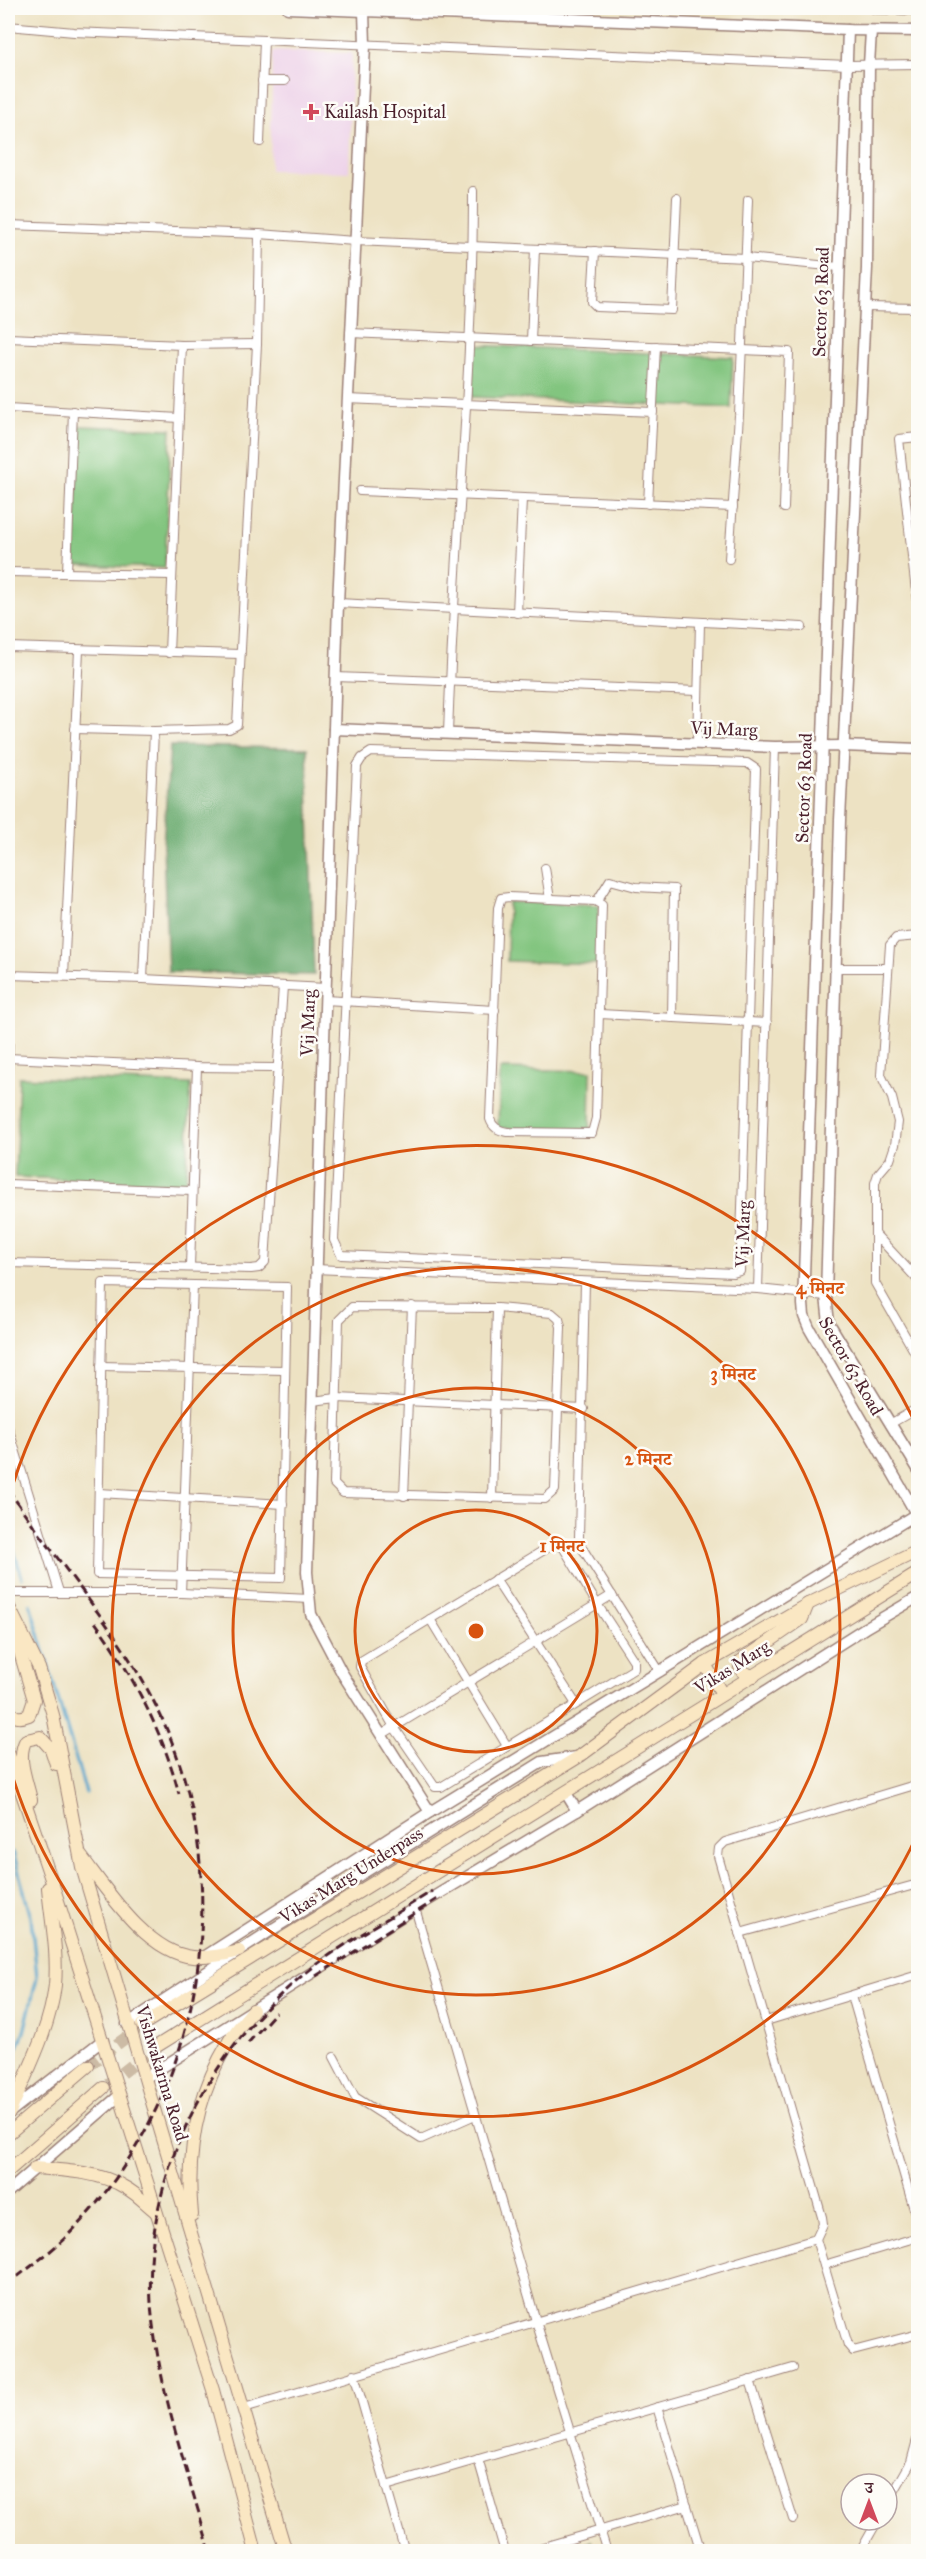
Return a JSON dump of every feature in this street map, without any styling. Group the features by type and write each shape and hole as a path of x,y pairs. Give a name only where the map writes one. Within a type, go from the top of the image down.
{"main road":[{"name":"Vikas Marg","path":"580,1756 705,1664 808,1604 918,1551"},
{"name":"Vikas Marg","path":"566,1793 918,1573"},
{"path":"754,1676 744,1672 740,1667 741,1661 802,1619 808,1604"},
{"path":"8,1606 34,1700 34,1708 29,1715 20,1718 13,1716 8,1710"},
{"name":"Vishwakarma Road","path":"8,1606 39,1668 53,1715 79,1853 127,2024 194,2240 286,2552"},
{"path":"705,1664 722,1694"},
{"path":"34,1828 31,1799 22,1758 22,1748 26,1740 40,1737 46,1742 64,1778"},
{"path":"8,1752 103,2040 213,2390 256,2552"},
{"name":"Vikas Marg Underpass","path":"142,2025 580,1756"},
{"path":"157,2046 566,1793"},
{"path":"79,1853 134,1924 168,1948 190,1957 238,1951"},
{"path":"9,2113 43,2034 55,1986 54,1930 48,1888 49,1875"},
{"path":"194,2240 191,2171 193,2137 203,2092 228,2041 253,2010"},
{"path":"8,2134 88,2066"},
{"path":"8,2171 104,2088"},
{"path":"36,2168 61,2169 93,2175 126,2187 156,2212"}],"street":[{"path":"288,8 364,11 542,12 848,30 918,31"},
{"path":"875,8 918,9"},
{"path":"334,729 347,399 365,45 364,11"},
{"path":"8,26 74,32 365,45 848,64 918,64"},
{"name":"Sector 63 Road","path":"848,30 804,1316 918,1514"},
{"name":"Sector 63 Road","path":"871,31 865,307 843,746 826,1296 829,1323 918,1469"},
{"path":"260,142 264,40"},
{"path":"262,81 285,81"},
{"path":"448,734 449,682 466,405 473,246 473,190"},
{"path":"595,251 592,302 597,307 672,310 677,198"},
{"path":"729,559 748,200"},
{"path":"8,225 259,234 355,241 746,258 839,267"},
{"path":"75,729 154,731 229,729 237,725 257,344 259,234"},
{"path":"531,341 536,249"},
{"path":"865,307 918,308"},
{"path":"350,333 789,352 784,508"},
{"path":"8,338 182,345 257,344"},
{"path":"169,653 182,345"},
{"path":"648,504 656,346"},
{"path":"347,399 653,412"},
{"path":"8,408 179,418"},
{"path":"67,572 73,411"},
{"path":"918,437 899,440 915,541 918,610"},
{"path":"360,491 733,507"},
{"path":"517,613 522,499"},
{"path":"8,572 172,574"},
{"path":"339,603 802,627"},
{"path":"697,744 700,623"},
{"path":"8,647 240,654"},
{"path":"64,976 79,650"},
{"path":"336,677 698,691"},
{"name":"Vij Marg","path":"334,729 775,747 758,1289 315,1269 334,729"},
{"path":"143,978 154,731"},
{"path":"775,747 843,746 918,749"},
{"path":"370,752 747,763 756,769 749,1023 740,1271 733,1273 340,1255 334,1240 357,766 370,752"},
{"path":"545,868 550,899"},
{"path":"597,902 610,880 636,887 674,889 672,1018"},
{"path":"509,897 597,902 603,909 594,1130 586,1134 507,1132 496,1129 490,1119 499,900 509,897"},
{"path":"918,936 896,939 890,945 881,1075 892,1098 898,1122 896,1145 890,1160 878,1174 875,1183 875,1283 918,1358"},
{"path":"836,968 888,968"},
{"path":"8,1076 9,975 143,978 283,986 325,994 346,1002 495,1010"},
{"path":"8,1263 252,1269 259,1268 266,1262 276,1068 283,986"},
{"path":"600,1014 767,1023"},
{"path":"8,1058 197,1067 276,1068"},
{"path":"190,1266 197,1067"},
{"path":"8,1184 192,1191"},
{"path":"876,1234 918,1280"},
{"path":"911,1272 918,1262"},
{"path":"315,1269 308,1572 311,1614 342,1672 430,1812"},
{"path":"585,1282 584,1409 579,1537 581,1546 660,1672"},
{"path":"103,1283 193,1285 287,1287 281,1578 97,1574 103,1283"},
{"path":"181,1593 193,1285"},
{"path":"758,1289 826,1296"},
{"path":"352,1306 497,1308 552,1313 559,1319 561,1327 555,1490 545,1499 343,1493 334,1484 339,1320 352,1306"},
{"path":"404,1496 410,1401 411,1306"},
{"path":"492,1498 497,1308"},
{"path":"101,1366 285,1370"},
{"path":"312,1401 337,1398 584,1409"},
{"path":"890,1424 918,1408"},
{"path":"8,1427 59,1592"},
{"path":"99,1493 283,1504"},
{"path":"204,1957 430,1812 918,1514"},
{"path":"554,1544 563,1547 634,1661 634,1669 441,1787 435,1787 394,1727 360,1667 361,1661 495,1579 554,1544"},
{"path":"495,1579 576,1704"},
{"path":"8,1593 181,1593 310,1599"},
{"path":"381,1735 612,1596"},
{"path":"145,2078 415,1908 577,1811 866,1628 918,1598"},
{"path":"430,1619 507,1746"},
{"path":"127,2024 238,1951 542,1762 580,1756"},
{"path":"918,1784 725,1842 719,1848 718,1856 822,2217 823,2224 816,2239 848,2345 853,2351 918,2334"},
{"path":"566,1793 577,1811"},
{"path":"740,1933 918,1884"},
{"path":"415,1908 536,2321 607,2552"},
{"path":"766,2020 918,1975"},
{"path":"852,1996 918,2223"},
{"path":"9,2113 103,2040"},
{"path":"334,2057 355,2097 421,2139 475,2115"},
{"path":"8,2192 120,2094"},
{"path":"824,2265 918,2237"},
{"path":"244,2408 816,2239"},
{"path":"386,2486 793,2368"},
{"path":"354,2374 405,2552"},
{"path":"750,2380 793,2519"},
{"path":"657,2407 701,2552"},
{"path":"899,2487 915,2465 918,2436"},
{"path":"478,2459 505,2552"},
{"path":"526,2552 687,2505"},
{"path":"860,2552 871,2532"}],"shaded area":[{"name":"Kailash Hospital","path":"273,51 352,53 349,172 270,170"}],"green space":[{"path":"474,345 733,357 731,408 472,397"},
{"path":"79,426 171,429 165,568 74,565"},
{"path":"170,746 307,748 314,975 168,972 163,845"},
{"path":"508,902 599,905 598,964 507,961"},
{"path":"500,1069 591,1071 590,1130 498,1128"},
{"path":"19,1077 191,1084 186,1184 15,1177"},
{"path":"591,2541 595,2551 555,2551"}],"waterway":[{"path":"8,1531 22,1578"},
{"path":"30,1604 86,1793"},
{"path":"8,2070 24,2032 37,1977 31,1917 13,1852"}],"tunnel":[{"path":"88,2066 140,2027"},
{"path":"108,2084 157,2046"}],"railway":[{"path":"8,1489 126,1654 159,1712 184,1779 198,1849 202,1920 194,1990 176,2059 149,2124 111,2184 65,2238 8,2284"},
{"path":"95,1622 122,1662 156,1727 179,1794"},
{"path":"210,2552 164,2387 154,2332 150,2284 154,2236 163,2189 178,2143 199,2100 225,2059 255,2021 289,1987 322,1960 432,1891"},
{"path":"316,1976 437,1899"},
{"path":"248,2043 276,2012"}],"place":[{"name":"Kailash Hospital","path":"311,112"}]}
